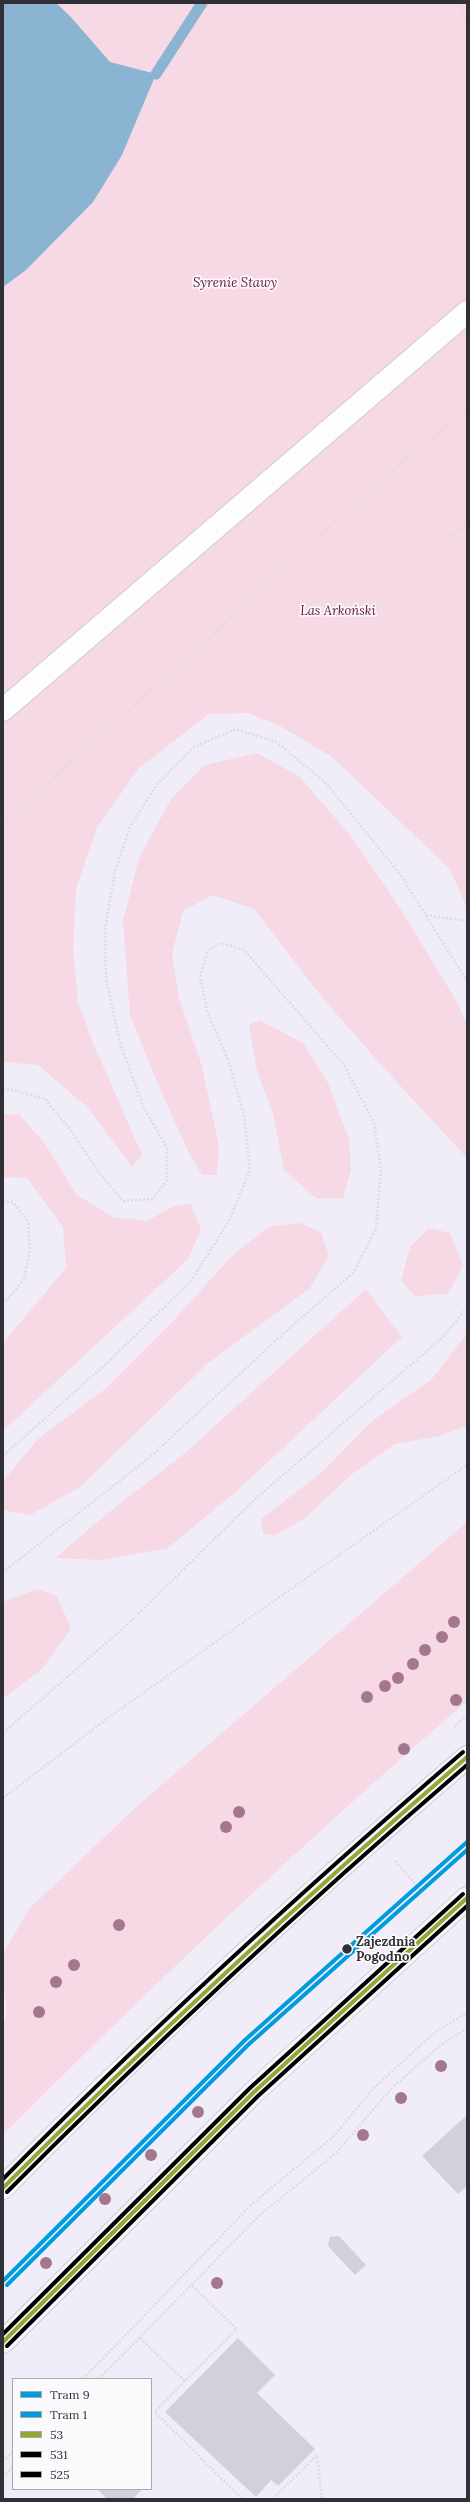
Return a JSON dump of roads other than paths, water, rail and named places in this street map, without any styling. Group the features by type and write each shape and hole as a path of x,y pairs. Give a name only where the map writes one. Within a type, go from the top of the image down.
{"main road":[{"path":"3,2188 211,1984 373,1837 467,1757"},
{"path":"3,2342 254,2092 467,1898"}],"street":[{"path":"3,710 467,312"}],"water":[{"path":"3,3 56,3 70,16 110,62 156,74 122,155 93,202 26,270 3,287"}],"waterway":[{"path":"156,74 202,3"}],"tram line":[{"name":"9","path":"3,2281 245,2040 467,1842"},
{"name":"1","path":"7,2285 249,2044 467,1850"}],"place":[{"name":"Zajezdnia Pogodno","path":"347,1949"}],"park label":[{"name":"Syrenie Stawy","path":"235,283"},
{"name":"Las Arkoński","path":"338,611"}]}
